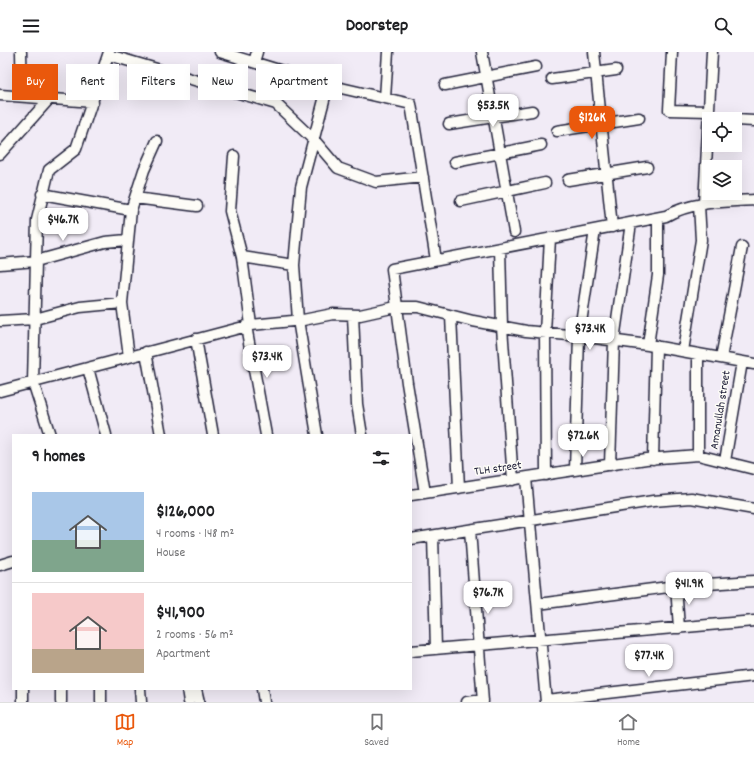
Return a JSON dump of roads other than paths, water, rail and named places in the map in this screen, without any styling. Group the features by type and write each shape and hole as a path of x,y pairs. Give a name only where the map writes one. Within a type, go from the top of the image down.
{"street":[{"path":"21,52 21,64"},
{"path":"220,52 260,64"},
{"path":"254,62 257,52"},
{"path":"386,98 388,52"},
{"path":"482,52 514,232"},
{"path":"594,52 612,227"},
{"path":"672,52 669,110 702,115"},
{"path":"708,112 712,52"},
{"path":"50,434 33,382 37,220 42,194 49,170 76,149 109,54 198,81"},
{"path":"241,64 242,59"},
{"path":"445,85 536,68"},
{"path":"552,79 616,70"},
{"path":"342,88 411,104 436,260"},
{"path":"0,95 12,95"},
{"path":"248,96 276,104 315,141 338,168 376,182 423,178"},
{"path":"58,98 93,102"},
{"path":"0,154 48,100"},
{"path":"318,434 298,320 294,265 302,187 325,100"},
{"path":"449,124 532,111"},
{"path":"557,131 639,118"},
{"path":"742,120 754,121"},
{"path":"129,357 122,303 130,210 144,170 157,141"},
{"path":"455,162 540,144"},
{"path":"683,351 701,240 701,204 705,152"},
{"path":"234,156 230,204 242,257 248,326 266,434"},
{"path":"568,180 647,168"},
{"path":"461,202 545,183"},
{"path":"42,194 130,210"},
{"path":"135,198 197,206"},
{"path":"425,493 396,307 392,269 658,218 685,207 701,204 754,200"},
{"path":"653,459 652,346 658,275 658,218"},
{"path":"610,465 614,340 631,223"},
{"path":"575,470 580,336 595,230"},
{"path":"546,475 545,333 550,238"},
{"path":"0,264 36,261 105,242 127,240"},
{"path":"721,358 742,247"},
{"path":"500,248 502,327 513,480"},
{"path":"242,257 294,265"},
{"path":"0,321 35,319 80,306 122,303"},
{"path":"0,391 248,326 333,314 360,315 396,307 418,307 502,327 614,340 754,364"},
{"path":"353,315 357,404 362,434"},
{"path":"451,316 459,488"},
{"path":"196,339 213,434"},
{"path":"146,352 161,434"},
{"path":"698,354 698,455"},
{"name":"Amanullah street","path":"725,461 742,362"},
{"path":"88,368 106,434"},
{"name":"TLH street","path":"412,495 653,459 698,455 754,469"},
{"path":"526,478 531,520 546,701 754,676"},
{"path":"412,539 653,501 692,498 754,509"},
{"path":"466,702 483,701 470,530"},
{"path":"433,536 436,649"},
{"path":"0,565 12,561"},
{"path":"538,604 676,586 754,581"},
{"path":"676,586 679,628"},
{"path":"412,651 754,621"},
{"path":"23,690 23,702"},
{"path":"61,690 61,702"},
{"path":"101,690 101,702"},
{"path":"140,690 141,702"},
{"path":"187,690 190,702"},
{"path":"196,690 199,702"},
{"path":"262,690 264,702"}]}
